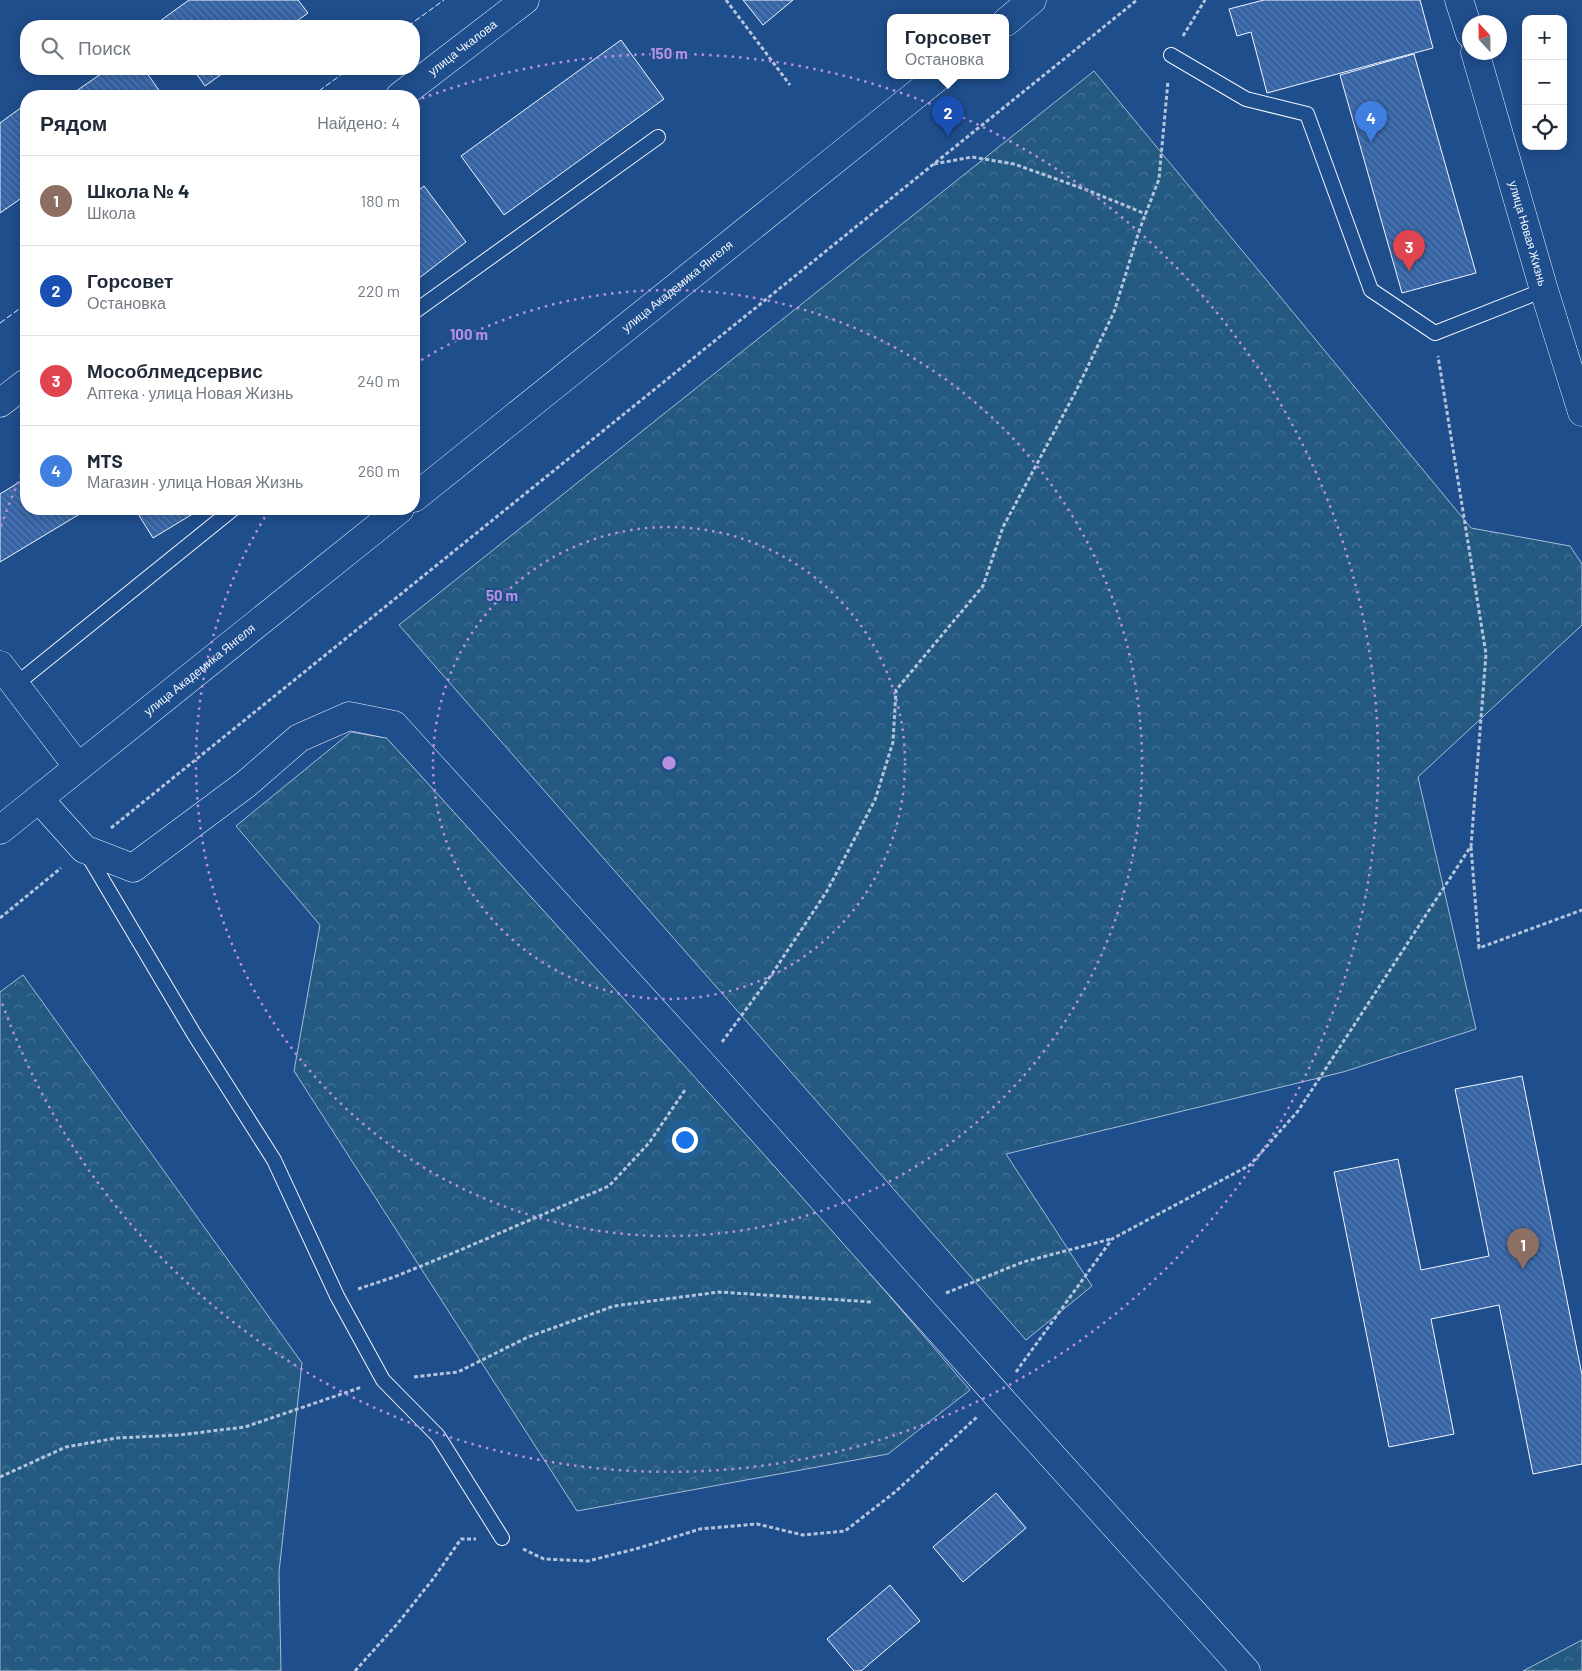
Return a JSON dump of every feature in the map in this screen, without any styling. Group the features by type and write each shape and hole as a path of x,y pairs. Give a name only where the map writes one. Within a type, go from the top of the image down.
{"street":[{"name":"улица Чкалова","path":"408,90 525,0"},
{"path":"1009,19 1032,0"},
{"path":"1460,0 1464,15"},
{"name":"улица Новая Жизнь","path":"1477,60 1544,290 1582,412"},
{"name":"улица Академика Янгеля","path":"420,493 935,79"},
{"path":"0,403 20,388"},
{"name":"улица Академика Янгеля","path":"0,830 393,515"},
{"path":"8,675 78,767"},
{"path":"39,799 84,849 133,868 246,784 299,738 349,716 394,726 704,1066 1246,1671"}],"lane":[{"path":"1170,55 1246,99 1307,114 1371,290 1435,334 1544,290"},
{"path":"420,308 658,137"},
{"path":"8,675 225,515"},
{"path":"84,849 194,1034 274,1160 337,1296 383,1380 438,1436 502,1538"}],"path":[{"path":"726,0 790,85"},
{"path":"0,918 1137,0"},
{"path":"337,1296 394,1277 609,1186 649,1143 683,1091 704,1066 772,974 827,891 875,800 893,742 896,690 983,586 1003,527 1071,401 1114,312 1159,179 1170,55 1205,0"},
{"path":"933,164 972,157 1014,164 1087,190 1146,214"},
{"path":"1435,334 1486,654 1471,846 1479,948 1582,910"},
{"path":"0,1477 66,1447 117,1438 179,1435 246,1427 383,1380 458,1372 528,1336 614,1306 719,1292 917,1305 1023,1262 1112,1239 1250,1165 1298,1111 1471,846"},
{"path":"355,1671 433,1580 461,1539 502,1538 544,1559 588,1560 639,1548 700,1529 757,1524 803,1535 844,1531 895,1492 999,1397 1112,1239"}],"green space":[{"path":"1094,71 1471,528 1570,546 1582,564 1582,625 1418,777 1476,1029 1343,1072 1006,1154 1092,1286 1026,1340 399,625"},
{"path":"351,732 416,743 970,1390 888,1454 577,1511 294,1071 320,925 236,826"},
{"path":"23,975 302,1363 279,1572 281,1671 0,1671 0,992"},
{"path":"1582,1640 1582,1671 1523,1671"}],"building":[{"path":"189,0 298,0 308,13 298,20 161,20"},
{"path":"743,0 793,0 763,25"},
{"path":"1264,0 1420,0 1433,48 1267,93 1251,32 1237,36 1229,9"},
{"path":"621,40 664,99 504,215 461,156"},
{"path":"1414,54 1476,273 1402,293 1340,75"},
{"path":"99,75 148,75 159,90 78,90"},
{"path":"197,75 221,75 205,86"},
{"path":"20,108 20,199 0,213 0,123"},
{"path":"424,186 466,242 420,277 420,189"},
{"path":"20,482 20,515 78,515 0,562 0,494"},
{"path":"139,515 191,515 153,538"},
{"path":"1522,1076 1582,1375 1582,1464 1533,1474 1499,1305 1431,1319 1454,1434 1389,1447 1334,1172 1398,1159 1421,1270 1489,1256 1455,1089"},
{"path":"996,1493 1026,1528 963,1582 933,1547"},
{"path":"890,1585 920,1621 861,1671 854,1671 827,1639"}],"fence":[{"path":"416,20 444,0"},
{"path":"320,90 341,75"},
{"path":"0,323 20,308"}],"place":[{"name":"Горсовет","path":"948,137"},
{"name":"MTS","path":"1371,142"},
{"name":"Мособлмедсервис","path":"1409,271"},
{"name":"Школа № 4","path":"1523,1269"}]}
